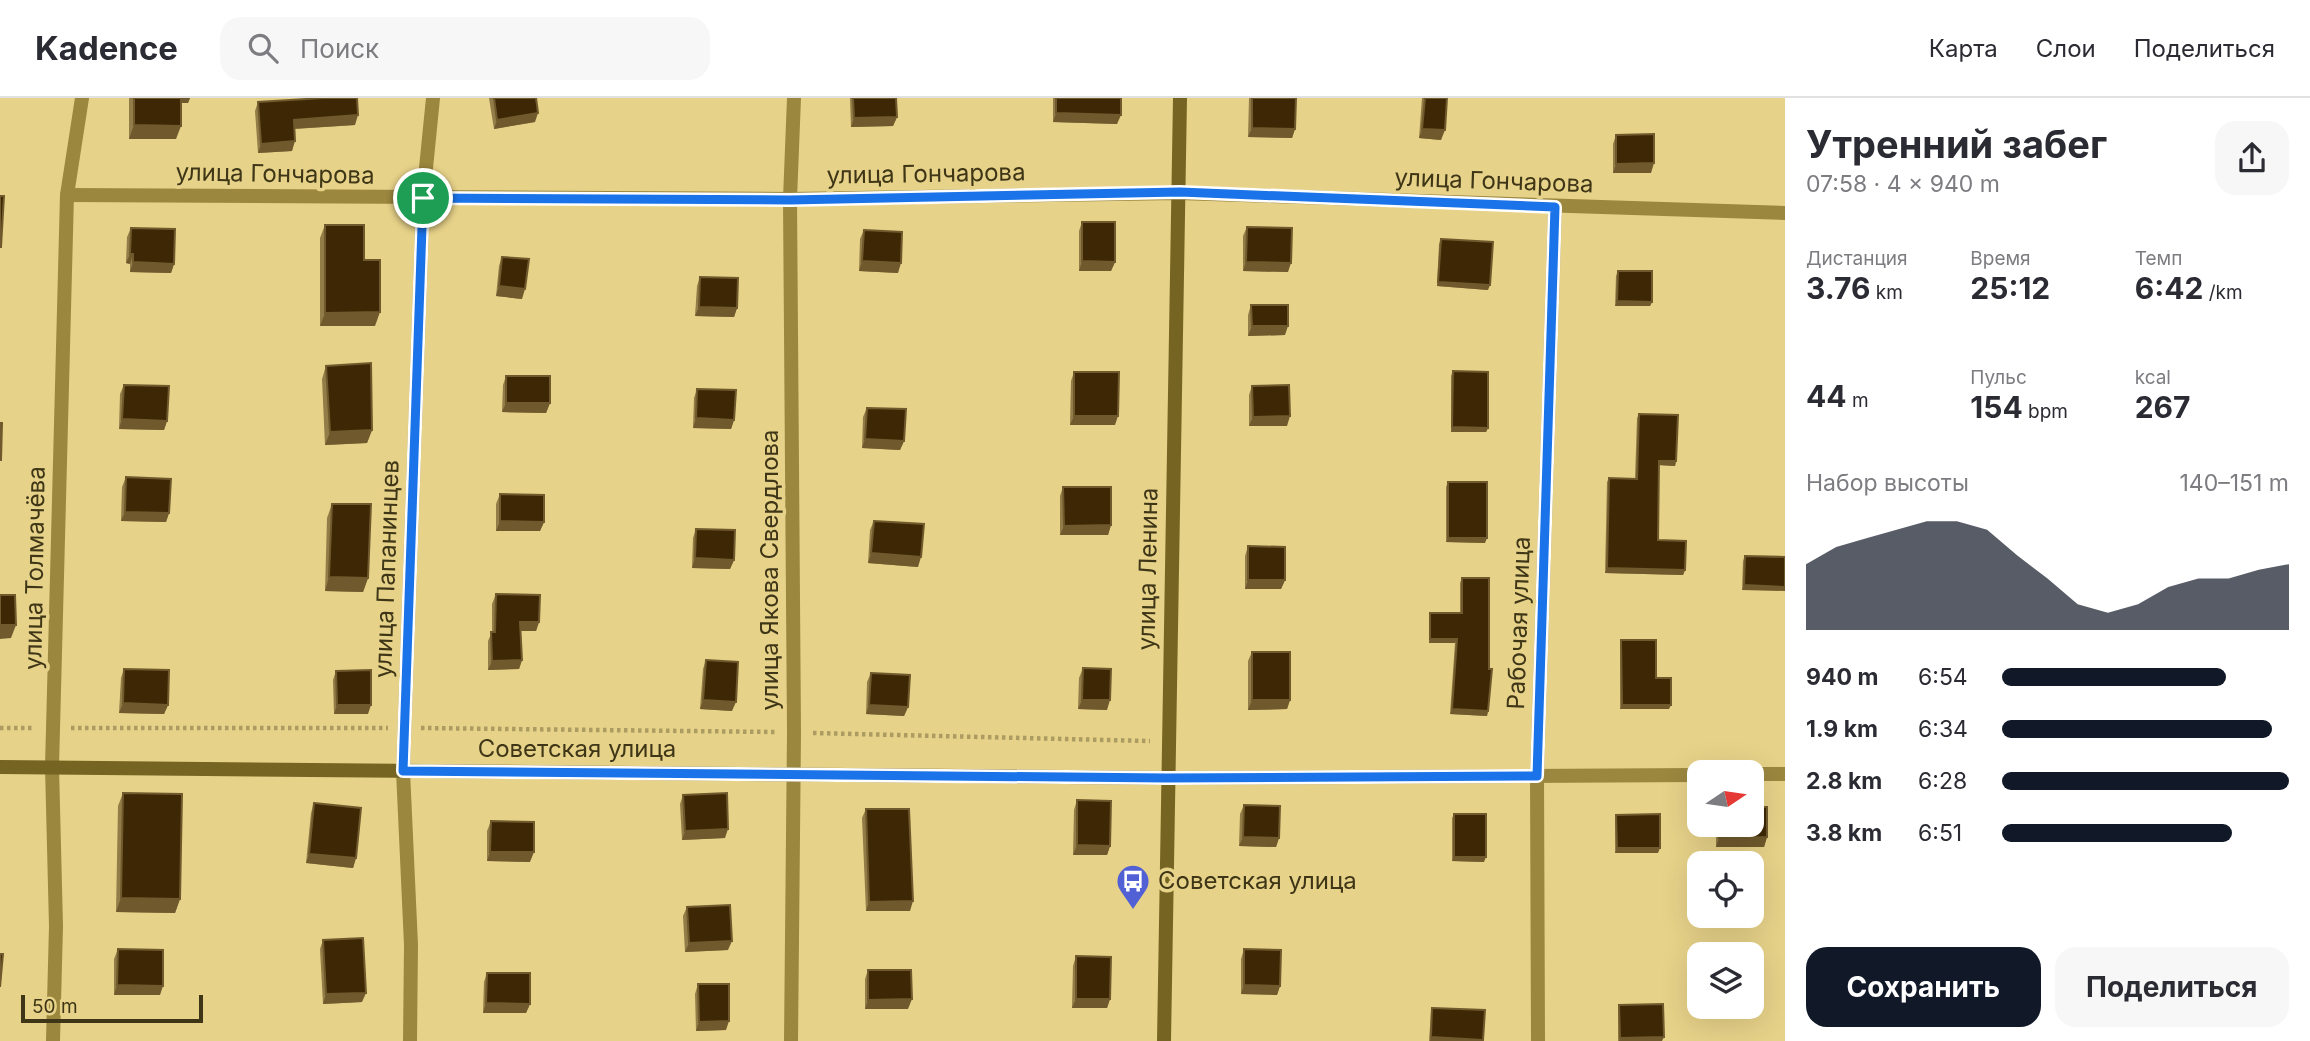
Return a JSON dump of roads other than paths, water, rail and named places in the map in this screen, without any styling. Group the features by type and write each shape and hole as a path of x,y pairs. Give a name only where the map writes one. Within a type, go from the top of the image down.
{"street":[{"name":"улица Толмачёва","path":"53,1041 56,926 52,767 67,195 82,98"},
{"name":"улица Папанинцев","path":"410,1041 411,945 403,771 404,728 423,198 433,98"},
{"name":"улица Якова Свердлова","path":"791,1041 794,732 790,200 794,98"},
{"name":"улица Ленина","path":"1164,1041 1180,98"},
{"name":"улица Гончарова","path":"67,195 790,200 1180,192 1785,213"},
{"name":"Рабочая улица","path":"1538,1041 1537,776 1555,207"},
{"name":"Советская улица","path":"0,767 1167,778 1687,775"},
{"path":"1764,774 1785,774"}],"place":[{"name":"Советская улица","path":"1133,911"}]}
